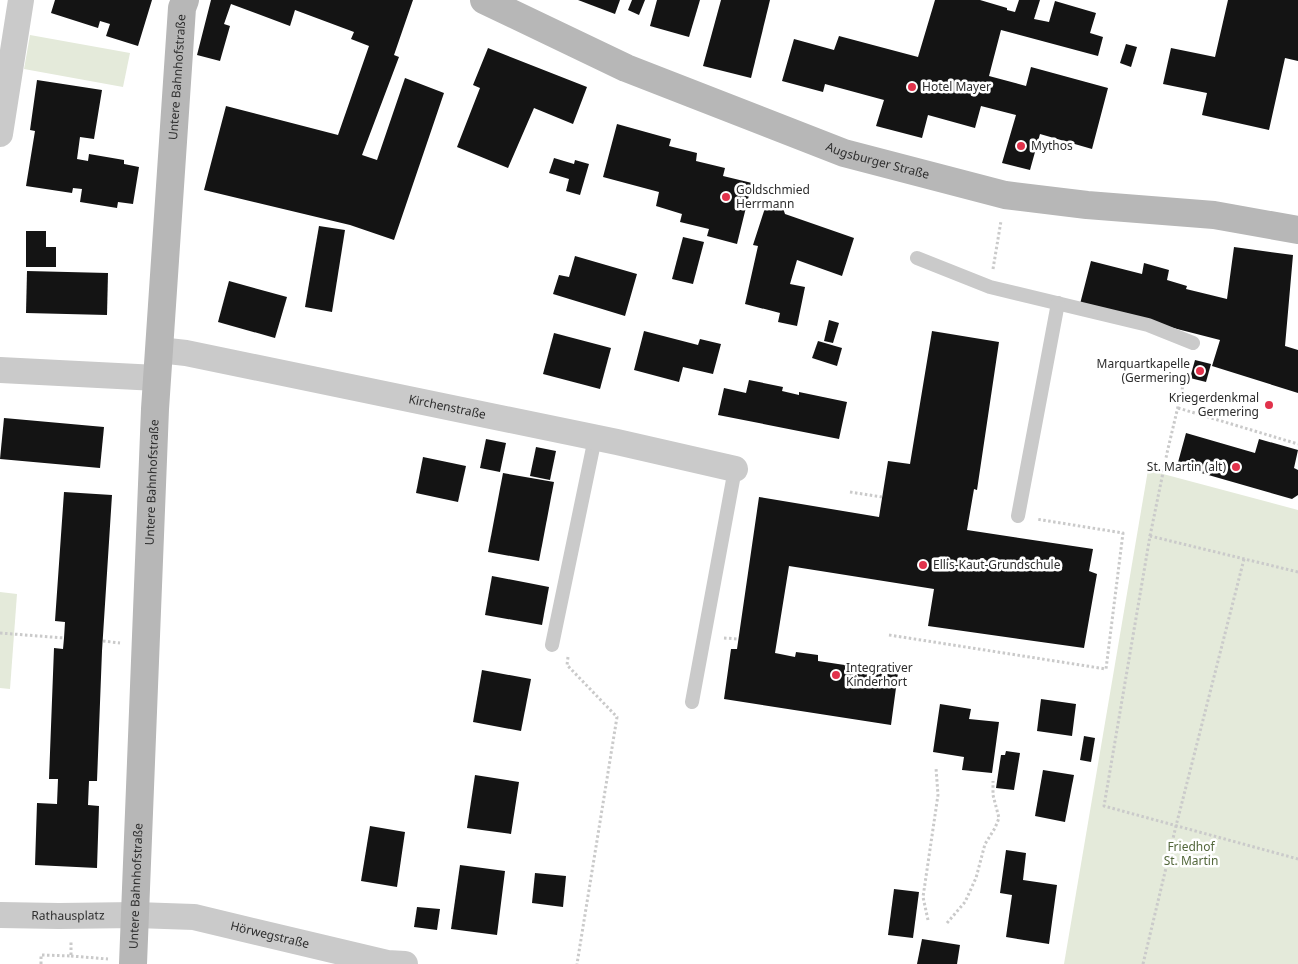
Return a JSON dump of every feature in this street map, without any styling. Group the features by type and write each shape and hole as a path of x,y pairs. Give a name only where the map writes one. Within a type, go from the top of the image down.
{"street":[{"path":"0,134 21,0"},
{"name":"Untere Bahnhofstraße","path":"133,963 157,378 178,52 182,8 185,0"},
{"name":"Augsburger Straße","path":"484,0 626,68 844,153 1006,195 1088,205 1214,216 1298,230"},
{"name":"Kirchenstraße","path":"159,350 186,353 735,469"},
{"path":"0,370 157,378"},
{"name":"Rathausplatz","path":"0,915 136,915"},
{"name":"Hörwegstraße","path":"136,915 194,917 393,964"}],"lane":[{"path":"917,258 990,287 1148,325 1193,343"},
{"path":"1018,516 1058,302"},
{"path":"552,644 595,438"},
{"path":"692,702 735,469"}],"path":[{"path":"990,287 1006,195"},
{"path":"1193,343 1166,452 1104,806 1298,859"},
{"path":"1178,408 1298,444"},
{"path":"850,492 882,497"},
{"path":"889,635 1106,669 1123,533 1018,516"},
{"path":"1150,536 1298,572"},
{"path":"1142,964 1244,559"},
{"path":"0,633 64,638"},
{"path":"724,638 738,640"},
{"path":"103,641 110,642"},
{"path":"569,656 567,665 617,717 577,964"},
{"path":"928,920 923,897 938,795 936,768"},
{"path":"947,923 965,902 976,878 985,844 999,818 993,796 993,781"},
{"path":"71,956 72,916"},
{"path":"41,964 41,955 71,956 133,963"}],"green space":[{"path":"30,35 130,53 123,87 24,69"},
{"name":"Friedhof St. Martin","path":"1148,470 1298,510 1298,964 1064,964"},
{"path":"0,592 17,594 10,689 0,688"}],"building":[{"path":"55,0 152,0 138,46 106,36 110,24 100,21 98,28 51,13"},
{"path":"211,0 413,0 394,55 399,57 362,155 377,160 405,78 444,93 394,240 350,225 204,190 226,106 338,135 369,46 351,39 354,32 295,10 290,26 231,4 224,24 230,26 220,61 197,55"},
{"path":"578,0 620,0 615,14"},
{"path":"632,0 645,0 639,15 628,10"},
{"path":"657,0 700,0 689,37 650,26"},
{"path":"721,0 770,0 751,78 703,66"},
{"path":"935,0 980,0 1015,12 1019,0 1040,0 1034,19 1049,22 1055,1 1096,13 1090,33 1103,37 1098,56 1001,30 989,76 1026,86 1031,67 1108,88 1092,149 1040,134 1030,170 1002,163 1016,115 981,106 975,128 928,115 922,138 876,126 884,100 825,84 823,92 782,81 794,39 834,50 839,36 918,57"},
{"path":"1228,0 1298,0 1298,61 1285,58 1269,130 1202,115 1207,93 1163,84 1171,48 1215,57"},
{"path":"1126,44 1137,47 1131,67 1120,63"},
{"path":"488,48 587,87 573,124 534,108 508,168 457,147 480,88 473,85"},
{"path":"37,80 102,90 94,139 80,137 77,159 88,161 89,154 124,160 124,164 139,167 133,204 118,202 117,208 80,202 82,189 73,188 72,193 26,186 35,131 30,130"},
{"path":"617,124 671,139 669,146 697,153 696,161 725,168 723,176 752,183 737,244 707,236 709,229 680,222 682,214 656,206 659,192 603,177"},
{"path":"554,158 574,164 575,160 589,164 580,195 566,191 569,179 549,173"},
{"path":"774,205 783,208 785,214 854,238 842,276 797,260 790,284 805,287 797,326 778,322 780,313 745,304 758,246 753,245 765,208 769,209"},
{"path":"319,226 345,230 332,312 305,307"},
{"path":"26,231 46,231 46,247 56,247 56,267 26,267"},
{"path":"683,237 704,242 693,284 672,279"},
{"path":"1234,247 1293,255 1285,346 1298,350 1298,393 1212,366 1220,340 1080,304 1091,261 1142,274 1144,263 1169,270 1167,280 1187,286 1186,289 1227,299"},
{"path":"575,256 637,274 625,316 553,294 559,275 569,277"},
{"path":"27,271 108,273 107,315 26,313"},
{"path":"229,281 287,297 275,338 218,322"},
{"path":"829,320 839,323 833,343 824,341"},
{"path":"644,331 698,345 700,339 721,344 713,374 683,367 679,382 634,370"},
{"path":"932,331 999,342 977,490 974,489 967,530 1093,549 1089,571 1097,574 1084,648 928,626 934,589 789,566 775,653 795,657 796,652 818,655 818,661 898,673 891,725 724,699 731,649 737,649 759,497 879,517 888,461 910,464"},
{"path":"554,333 611,348 600,389 543,374"},
{"path":"818,341 842,348 837,366 812,358"},
{"name":"Marquartkapelle (Germering)","path":"1195,360 1211,364 1206,382 1190,378"},
{"path":"749,380 783,387 782,391 799,395 799,392 847,402 839,439 718,415 724,388 746,393"},
{"path":"4,418 104,427 100,468 0,459"},
{"name":"St. Martin (alt)","path":"1186,433 1255,453 1259,439 1298,450 1294,468 1298,470 1298,495 1292,499 1177,466"},
{"path":"486,439 506,443 500,472 480,468"},
{"path":"536,447 556,451 550,480 530,476"},
{"path":"423,457 466,466 458,502 416,493"},
{"path":"503,473 554,482 539,561 488,552"},
{"path":"64,492 112,495 102,651 97,781 89,781 88,805 99,806 97,868 35,865 37,803 57,804 58,779 49,779 54,648 63,649 65,622 55,621"},
{"path":"492,576 549,587 542,625 485,615"},
{"path":"482,670 531,679 521,731 473,722"},
{"path":"1041,699 1076,704 1072,736 1037,731"},
{"path":"940,704 971,709 969,719 999,722 992,773 962,770 964,757 933,752"},
{"path":"1084,736 1095,738 1091,762 1080,760"},
{"path":"1006,751 1020,753 1014,790 996,788 1001,755 1005,755"},
{"path":"1043,770 1074,775 1065,822 1035,816"},
{"path":"475,775 519,782 511,834 467,828"},
{"path":"370,826 405,832 397,887 361,881"},
{"path":"1006,850 1026,853 1023,880 1057,885 1049,944 1006,937 1012,895 1000,893"},
{"path":"460,865 505,871 497,935 451,929"},
{"path":"535,873 566,876 563,907 532,903"},
{"path":"894,889 919,892 913,938 888,935"},
{"path":"417,907 440,909 437,930 414,927"},
{"path":"922,939 960,945 957,964 917,964"}],"place":[{"name":"Hotel Mayer","path":"912,87"},
{"name":"Mythos","path":"1021,146"},
{"name":"Goldschmied Herrmann","path":"726,197"},
{"name":"Marquartkapelle (Germering)","path":"1200,371"},
{"name":"Kriegerdenkmal Germering","path":"1269,405"},
{"name":"St. Martin (alt)","path":"1236,467"},
{"name":"Ellis-Kaut-Grundschule","path":"923,565"},
{"name":"Integrativer Kinderhort","path":"836,675"}]}
